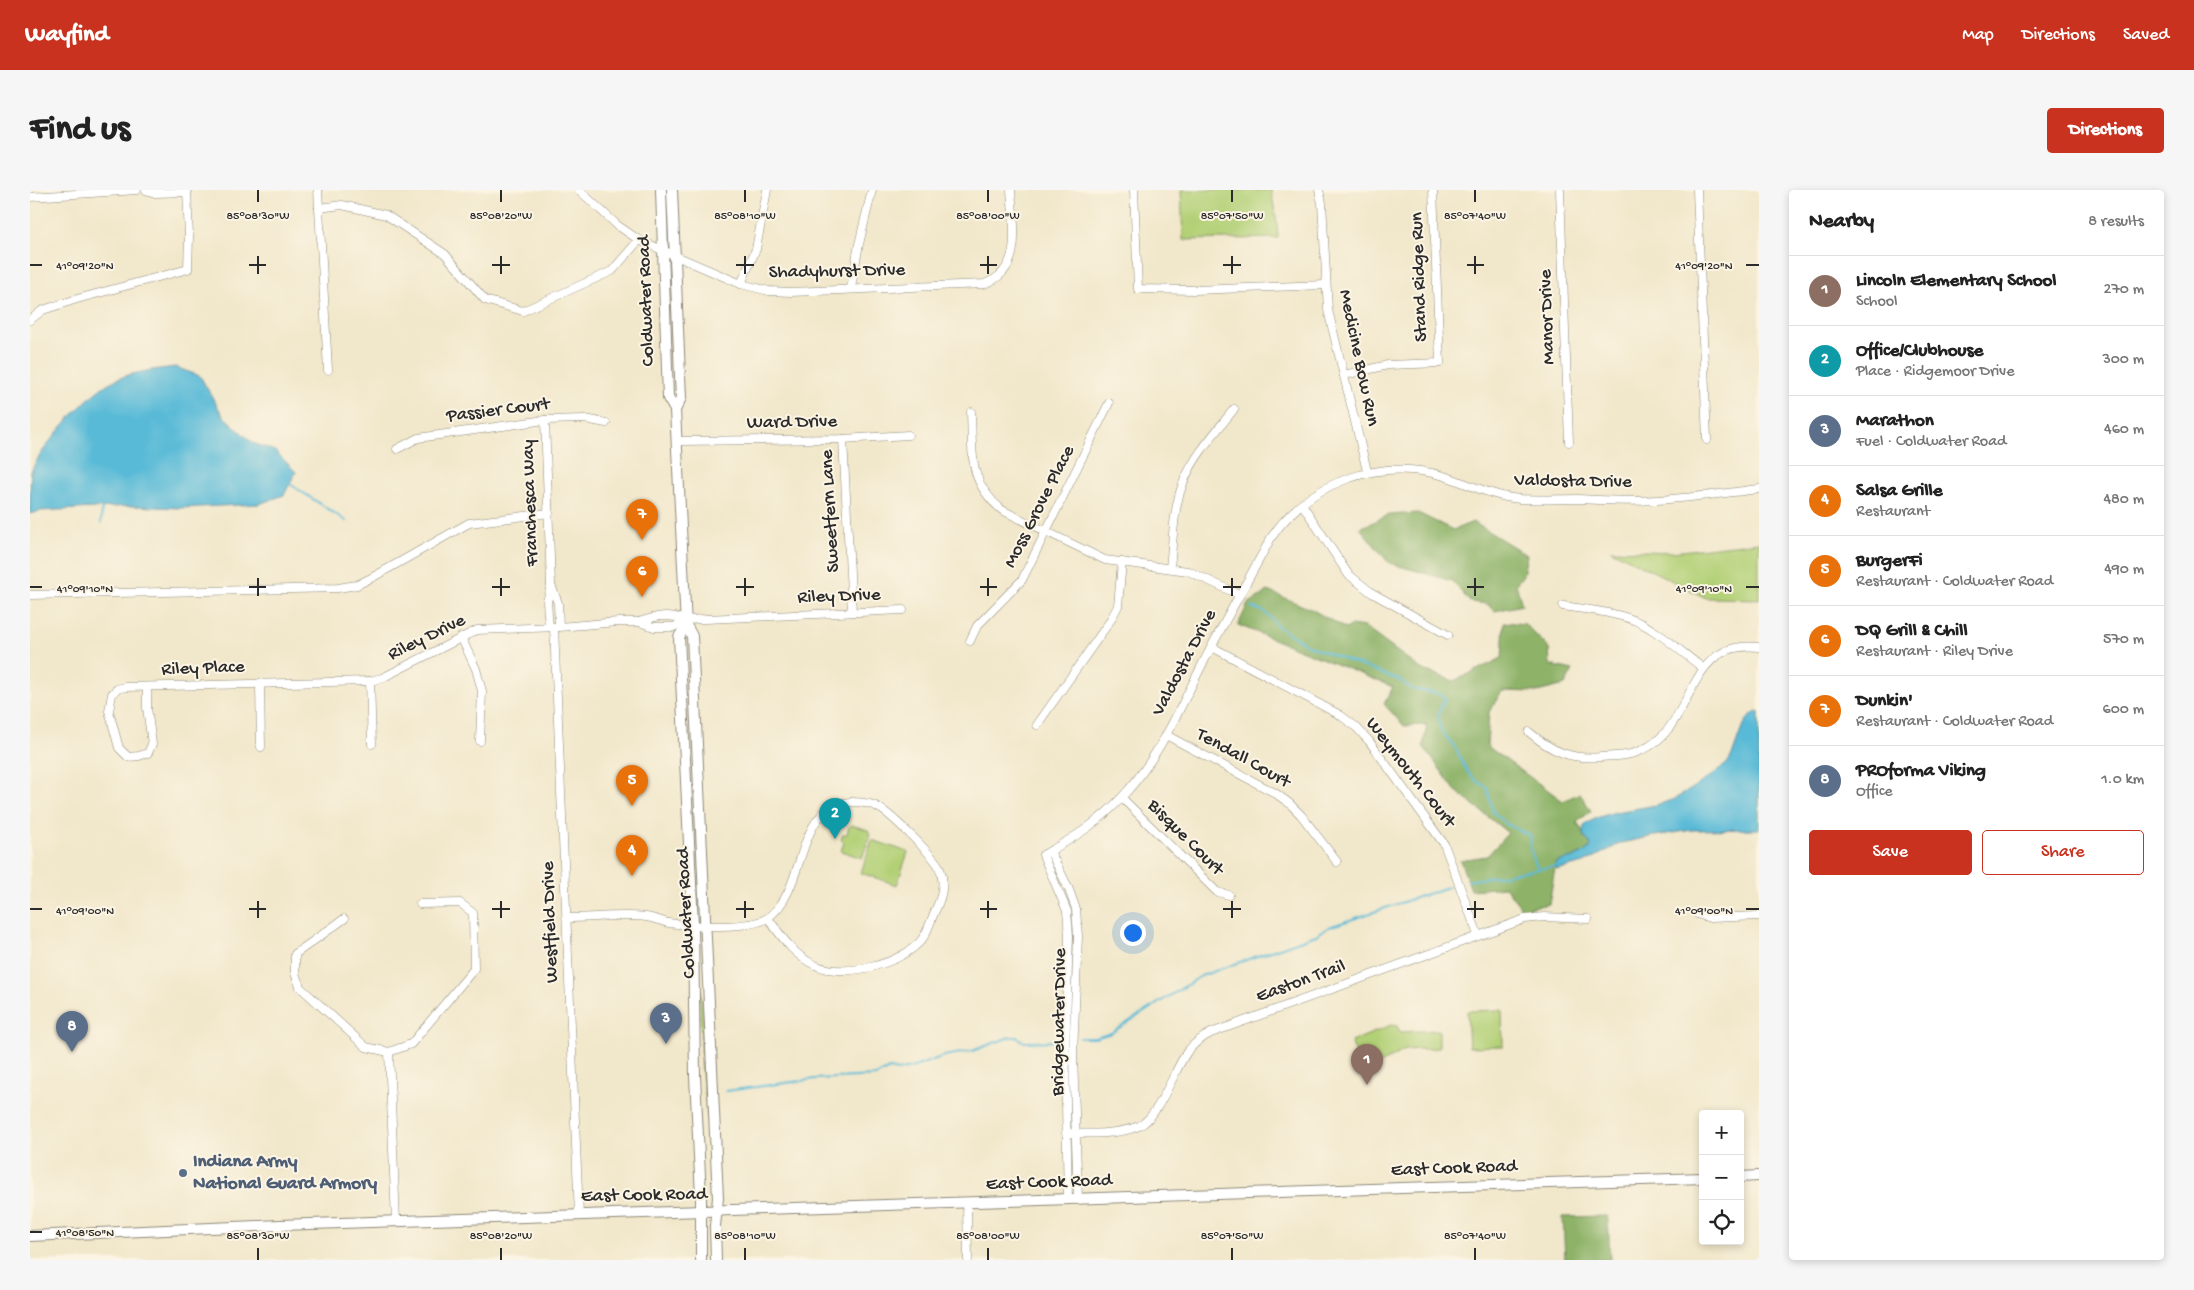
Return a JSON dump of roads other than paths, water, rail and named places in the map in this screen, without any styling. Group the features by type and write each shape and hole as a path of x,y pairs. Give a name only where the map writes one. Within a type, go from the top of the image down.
{"main road":[{"name":"Coldwater Road","path":"661,190 668,398 675,410 685,622 692,636 717,1178 716,1260"},
{"name":"Coldwater Road","path":"672,190 681,398 675,410"},
{"name":"Coldwater Road","path":"685,622 679,637 693,925 695,1076 701,1212 701,1260"},
{"path":"1744,1177 1759,1176"},
{"name":"East Cook Road","path":"30,1236 280,1225 966,1204 1699,1178"}],"street":[{"path":"30,197 137,190"},
{"path":"30,320 43,310 77,299 188,269 187,191 155,192 146,190"},
{"path":"318,190 328,370"},
{"name":"Shadyhurst Drive","path":"579,190 618,225 639,240 741,284 769,291 984,284 992,281 1004,273 1014,248 1011,190"},
{"path":"741,284 756,249 767,190"},
{"path":"851,288 872,190"},
{"path":"1134,190 1138,289 1195,290 1326,286"},
{"name":"Medicine Bow Run","path":"1319,190 1322,204 1328,310 1367,471"},
{"name":"Stand Ridge Run","path":"1344,375 1388,365 1440,363 1432,190"},
{"name":"Manor Drive","path":"1560,190 1569,442"},
{"path":"1697,190 1707,440"},
{"path":"319,208 342,205 386,215 445,254 485,300 523,311 612,271 639,240"},
{"name":"Moss Grove Place","path":"970,641 976,626 1022,580 1109,403"},
{"path":"1170,568 1179,495 1184,480 1196,460 1234,408"},
{"path":"971,412 973,466 980,486 988,498 1002,510 1105,560 1170,568 1201,575 1240,595"},
{"name":"Passier Court","path":"397,449 418,438 544,420 585,419 606,423"},
{"name":"Franchesca Way","path":"544,420 551,586 558,603 554,627"},
{"name":"Ward Drive","path":"677,441 843,439 908,435"},
{"name":"Sweetfern Lane","path":"843,439 852,612"},
{"name":"Valdosta Drive","path":"1047,853 1078,834 1122,798 1140,777 1166,735 1276,530 1293,510 1340,482 1367,471 1405,469 1425,471 1495,494 1520,499 1655,500 1759,489"},
{"path":"1302,504 1348,574 1372,593 1448,635"},
{"path":"30,595 338,588 357,584 469,523 549,513"},
{"path":"1037,725 1110,621 1118,606 1122,562"},
{"path":"1563,606 1630,618 1648,628 1703,668"},
{"name":"Riley Drive","path":"260,682 370,681 382,678 477,630 639,622 654,627 674,627 685,622 904,610"},
{"name":"Westfield Drive","path":"554,627 579,1215"},
{"path":"461,637 476,669 482,690 480,741"},
{"path":"1529,732 1543,744 1557,752 1574,757 1590,758 1625,755 1642,750 1657,741 1669,729 1703,668 1710,660 1729,649 1746,646 1759,648"},
{"name":"Weymouth Court","path":"1212,647 1340,715 1356,727 1369,741 1438,832 1449,856 1478,935"},
{"path":"370,681 372,744"},
{"path":"260,682 261,747"},
{"name":"Riley Place","path":"147,687 147,708 152,744 148,753 128,757 118,748 109,711 112,694 117,689 125,687 260,682"},
{"name":"Tendall Court","path":"1166,735 1275,793 1289,803 1337,862"},
{"name":"Bisque Court","path":"1122,798 1217,892 1230,895"},
{"path":"567,918 646,917 668,923 706,926 741,926 768,918 791,888 812,825 822,813 835,805 850,802 863,802 880,808 929,853 939,866 943,890 939,902 923,938 911,950 899,958 855,971 836,971 817,966 797,954 768,918"},
{"name":"Bridgewater Drive","path":"1047,853 1067,911 1069,936 1065,1054 1071,1133 1073,1200"},
{"path":"344,919 295,954 295,973 300,987 366,1047 389,1052 410,1044 474,969 473,914 460,903 420,904"},
{"path":"1696,914 1710,918 1759,916"},
{"name":"Easton Trail","path":"1071,1133 1118,1132 1141,1125 1156,1110 1186,1053 1197,1041 1210,1032 1478,935 1534,917 1588,919"},
{"path":"389,1052 396,1222"},
{"path":"966,1204 968,1260"}],"water":[{"path":"175,367 200,376 223,416 253,443 275,451 296,472 284,495 259,504 180,508 131,506 40,511 30,514 31,472 36,462 65,423 88,399 109,383 125,376"},
{"path":"1759,711 1759,829 1692,830 1654,836 1621,843 1584,863 1556,870 1556,862 1573,858 1590,849 1591,845 1583,835 1584,827 1587,823 1599,817 1620,811 1664,803 1693,788 1718,771 1732,756 1747,720"}],"waterway":[{"path":"290,484 346,521"},
{"path":"101,523 102,507"},
{"path":"1251,607 1263,611 1277,626 1309,646 1399,680 1412,689 1440,694 1445,698 1439,717 1441,731 1454,746 1469,774 1487,787 1493,812 1506,824 1531,836 1530,849 1538,869"},
{"path":"1468,881 1556,866"},
{"path":"1080,1038 1095,1038 1111,1033 1201,976 1316,935 1329,927 1451,886"},
{"path":"726,1091 815,1079 876,1076 889,1069 898,1071 914,1067 944,1056 972,1051 1010,1037 1017,1037 1024,1042 1056,1041"}],"place":[{"name":"Dunkin'","path":"642,540"},
{"name":"DQ Grill & Chill","path":"642,597"},
{"name":"BurgerFi","path":"632,806"},
{"name":"Office/Clubhouse","path":"835,839"},
{"name":"Salsa Grille","path":"632,876"},
{"name":"Marathon","path":"666,1044"},
{"name":"PROforma Viking","path":"72,1052"},
{"name":"Lincoln Elementary School","path":"1367,1085"},
{"name":"Indiana Army National Guard Armory","path":"183,1173"}]}
